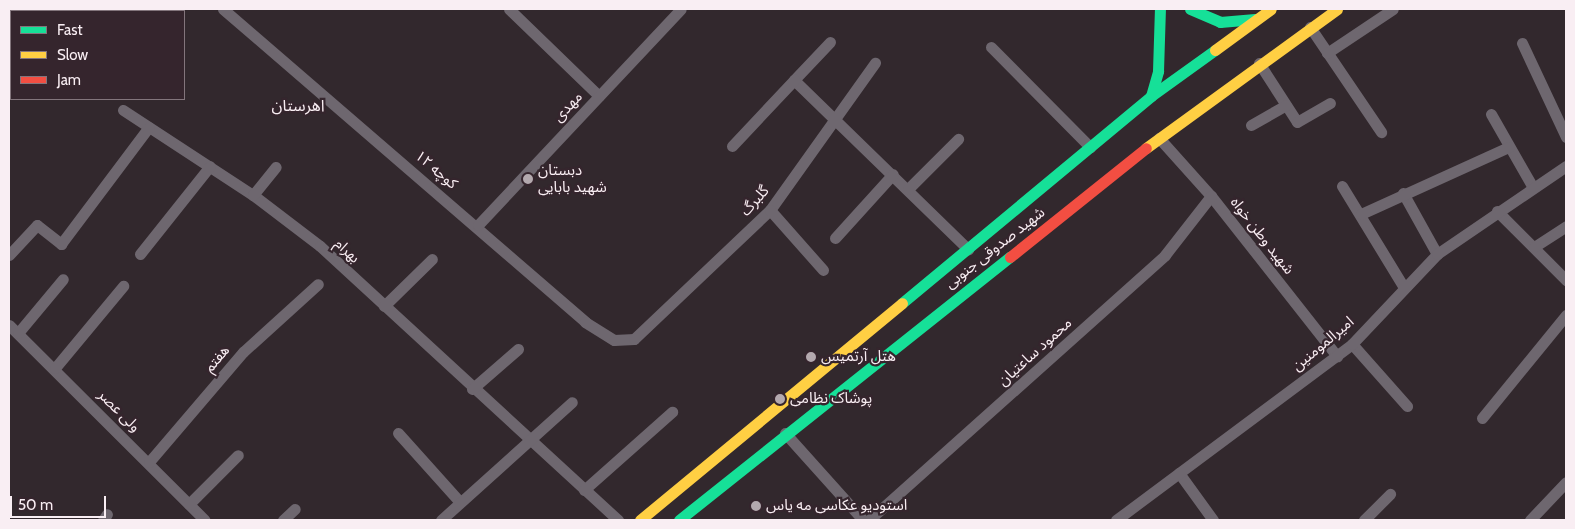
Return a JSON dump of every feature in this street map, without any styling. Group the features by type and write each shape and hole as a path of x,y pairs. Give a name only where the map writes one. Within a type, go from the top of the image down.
{"main road":[{"path":"1151,96 1158,71 1160,9"},
{"path":"1190,9 1220,22 1255,19"},
{"name":"شهید صدوقی جنوبی","path":"640,520 1151,96 1271,9"},
{"name":"شهید صدوقی جنوبی","path":"679,520 785,433 1159,138 1259,63 1337,9"},
{"path":"700,472 715,491"}],"street":[{"name":"کوچه ۱۲","path":"223,9 478,225 585,322 614,340 634,339"},
{"path":"509,9 599,96"},
{"name":"مهدی","path":"478,225 681,9"},
{"path":"1327,53 1394,9"},
{"path":"1310,27 1381,132"},
{"path":"732,146 830,42"},
{"path":"1522,43 1566,137"},
{"path":"991,47 1090,147"},
{"name":"گلبرگ","path":"634,339 770,210 875,63"},
{"path":"1259,63 1297,122 1330,103"},
{"path":"794,80 836,118 968,249"},
{"path":"1251,125 1286,105"},
{"name":"بهرام","path":"123,110 253,195 320,246 472,389 618,520"},
{"path":"1491,114 1532,186"},
{"path":"10,250 37,225 62,244 150,127"},
{"name":"شهید وطن خواه","path":"1159,138 1212,196 1337,356"},
{"path":"908,189 958,139"},
{"path":"1361,214 1403,193 1509,147"},
{"path":"140,254 210,166"},
{"name":"امیرالمومنین","path":"1116,520 1352,344 1403,286 1437,254 1532,186 1566,166"},
{"path":"253,195 276,167"},
{"path":"835,238 893,174"},
{"path":"1342,186 1361,214 1403,286"},
{"path":"1403,193 1437,254"},
{"name":"محمود ساعتیان","path":"869,520 1165,255 1212,196"},
{"path":"770,210 823,270"},
{"path":"1498,211 1566,280"},
{"path":"1534,246 1566,226"},
{"path":"384,306 432,259"},
{"path":"18,334 63,279"},
{"name":"هفتم","path":"149,462 243,352 318,284"},
{"path":"55,368 123,286"},
{"path":"1482,418 1566,315"},
{"name":"ولی عصر","path":"9,325 55,368 205,520"},
{"path":"1352,344 1407,406"},
{"path":"472,389 518,349"},
{"path":"441,520 459,501 572,402"},
{"path":"584,490 672,412"},
{"path":"398,433 459,501"},
{"path":"785,433 863,520"},
{"path":"189,504 238,455"},
{"path":"1180,474 1213,520"},
{"path":"1530,520 1566,482"},
{"path":"1364,520 1390,494"},
{"path":"283,520 295,509"}],"traffic: fast":[{"path":"1151,96 1158,71 1160,9"},
{"path":"1190,9 1220,22 1255,19"},
{"path":"902,303 1151,96 1215,50"},
{"path":"679,520 1010,257"}],"traffic: slow":[{"path":"1215,50 1271,9"},
{"path":"1146,148 1337,9"},
{"path":"640,520 902,303"}],"traffic: jam":[{"path":"1010,257 1146,148"}],"place":[{"name":"دبستان شهید بابایی","path":"528,179"},
{"name":"هتل آرتمیس","path":"811,357"},
{"name":"پوشاک نظامی","path":"780,399"},
{"name":"استودیو عکاسی مه یاس","path":"756,506"}],"district":[{"name":"اهرستان","path":"298,106"}]}
